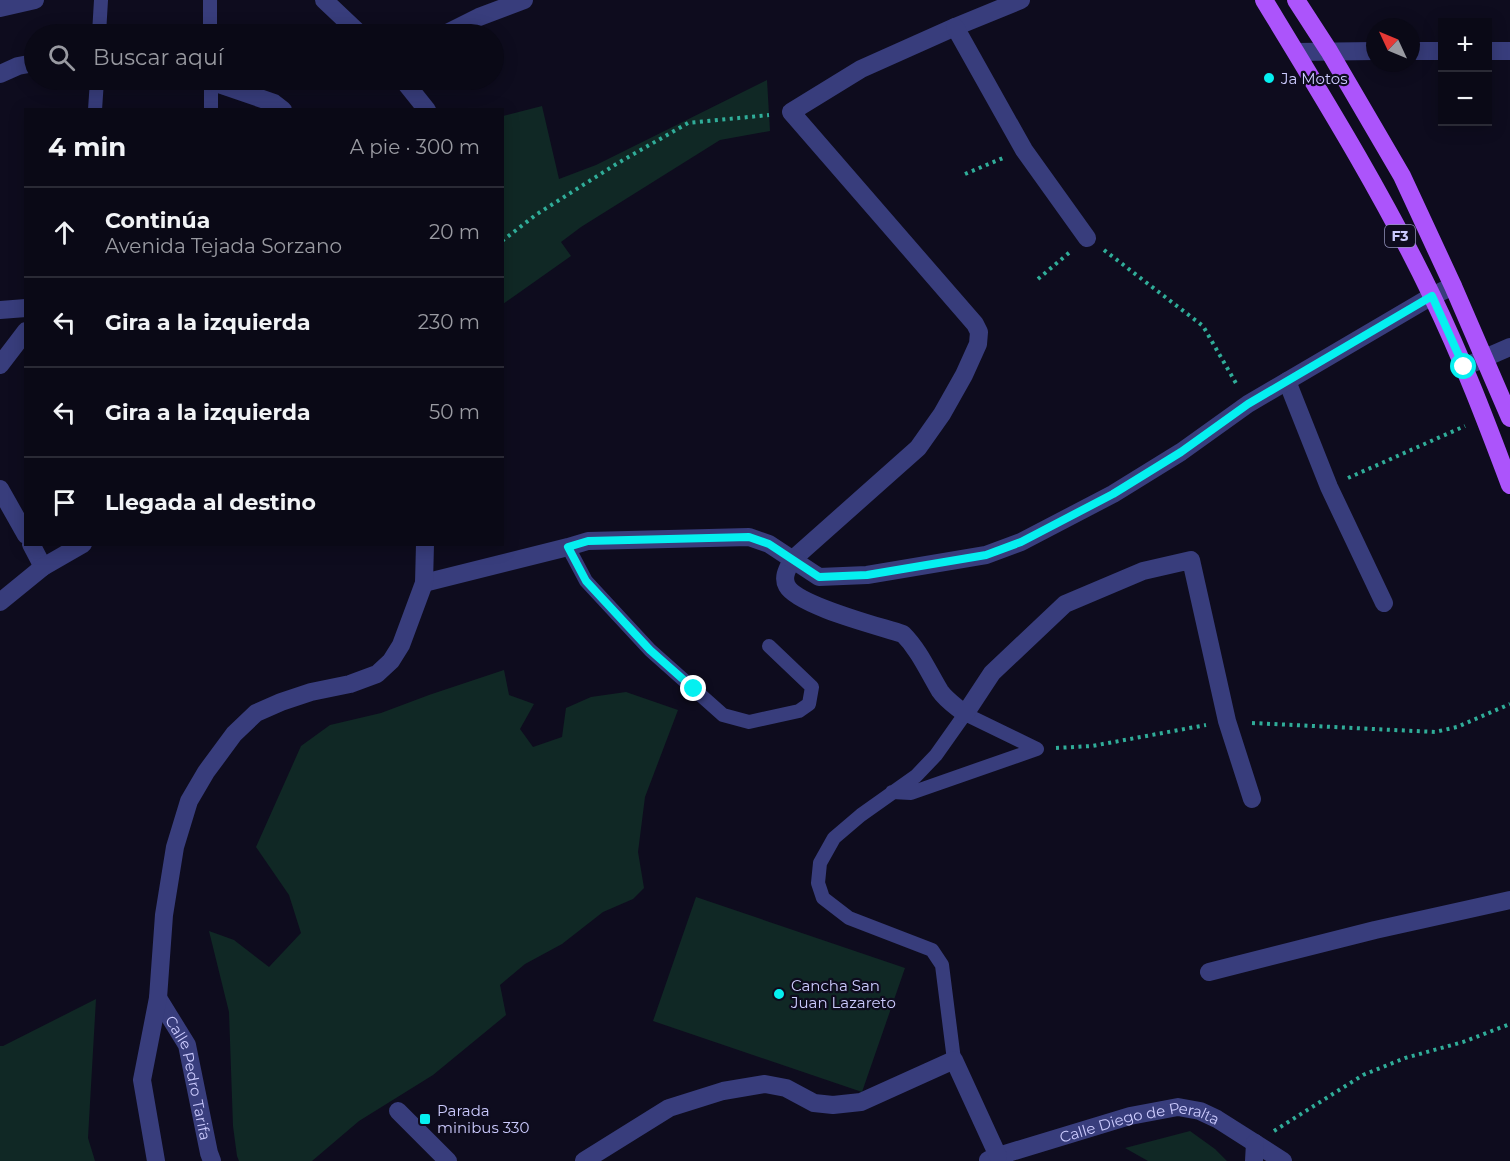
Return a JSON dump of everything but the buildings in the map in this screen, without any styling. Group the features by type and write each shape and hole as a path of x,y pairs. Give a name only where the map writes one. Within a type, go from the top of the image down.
{"main road":[{"name":"F3","path":"1264,0 1377,191 1432,296 1464,367 1510,485"},
{"name":"F3","path":"1296,0 1329,51 1401,176 1453,286 1510,418"}],"street":[{"path":"0,8 35,0"},
{"path":"324,0 349,24"},
{"path":"464,24 524,0"},
{"path":"1022,0 861,69 790,112 975,324 979,332 978,344 964,375 942,414 918,448 792,560 785,573 786,586 798,597 815,606 903,634 928,668 941,693 965,714 992,673 1065,604 1143,571 1191,560 1227,722 1252,799"},
{"path":"955,27 1024,150 1087,238"},
{"path":"1296,52 1366,51"},
{"path":"1420,51 1438,51"},
{"path":"1492,51 1510,51"},
{"path":"0,74 24,65"},
{"path":"237,90 280,108"},
{"path":"411,90 425,108"},
{"path":"424,583 588,541 749,537 769,544 819,577 867,575 986,555 1021,542 1113,494 1181,452 1248,404 1432,296 1453,286"},
{"path":"0,310 24,308"},
{"path":"0,365 24,334"},
{"path":"1464,367 1510,347"},
{"path":"1287,381 1329,487 1384,603"},
{"path":"0,489 24,531"},
{"path":"32,546 43,567"},
{"path":"0,602 43,567 80,546"},
{"path":"156,1161 142,1080 158,998 164,915 175,847 189,801 206,772 234,734 256,713 311,692 350,684 377,674 391,661 402,645 424,583 425,546"},
{"path":"1209,972 1375,930 1510,900"},
{"name":"Calle Pedro Tarifa","path":"158,998 187,1045 212,1161"},
{"path":"584,1161 669,1108 723,1091 765,1084 786,1088 814,1103 833,1105 861,1102 954,1060 992,1158"},
{"name":"Calle Diego de Peralta","path":"992,1158 1130,1116 1178,1107 1200,1111 1217,1119 1283,1161"},
{"path":"398,1111 448,1161"},
{"path":"1254,1161 1255,1143"}],"lane":[{"path":"100,24 101,0"},
{"path":"210,0 210,24"},
{"path":"94,108 95,90"},
{"path":"210,90 211,108"},
{"path":"568,547 586,581 650,650 723,716 749,722 799,711 809,704 812,687 769,646"},
{"path":"954,1060 942,965 932,950 849,918 823,898 818,883 820,863 834,838 861,815 916,776 936,755 965,714 1037,748"},
{"path":"892,792 911,793 1037,748"}],"path":[{"path":"504,239 537,214 618,163 688,123 790,112"},
{"path":"965,174 1024,150"},
{"path":"1038,279 1087,238 1203,326 1248,404"},
{"path":"1329,487 1485,418"},
{"path":"1037,748 1092,746 1227,722 1435,732 1457,727 1510,704"},
{"path":"1255,1143 1363,1075 1406,1058 1463,1042 1510,1024"}],"green space":[{"path":"767,80 770,131 720,140 581,227 561,242 571,256 504,303 504,116 542,106 559,179 596,165"},
{"path":"504,670 509,695 534,704 520,729 533,747 562,737 566,708 591,697 626,692 678,710 645,797 638,852 644,888 633,899 603,912 562,944 525,964 500,985 506,1015 433,1075 359,1121 312,1161 239,1161 233,1126 229,1012 209,931 234,940 269,967 301,933 289,895 256,847 301,746 330,725 381,713"},
{"name":"Cancha San Juan Lazareto","path":"696,897 905,968 862,1092 653,1021"},
{"path":"96,999 88,1138 95,1161 0,1161 0,1046"},
{"path":"1190,1131 1227,1161 1148,1161 1125,1148"}],"place":[{"name":"Ja Motos","path":"1269,78"},
{"name":"Cancha San Juan Lazareto","path":"779,994"},
{"name":"Parada minibus 330","path":"425,1119"}],"route":[{"path":"694,689 650,650 586,581 568,547 588,541 749,537 769,544 819,577 867,575 986,555 1021,542 1113,494 1181,452 1248,404 1432,296 1464,367"}]}
